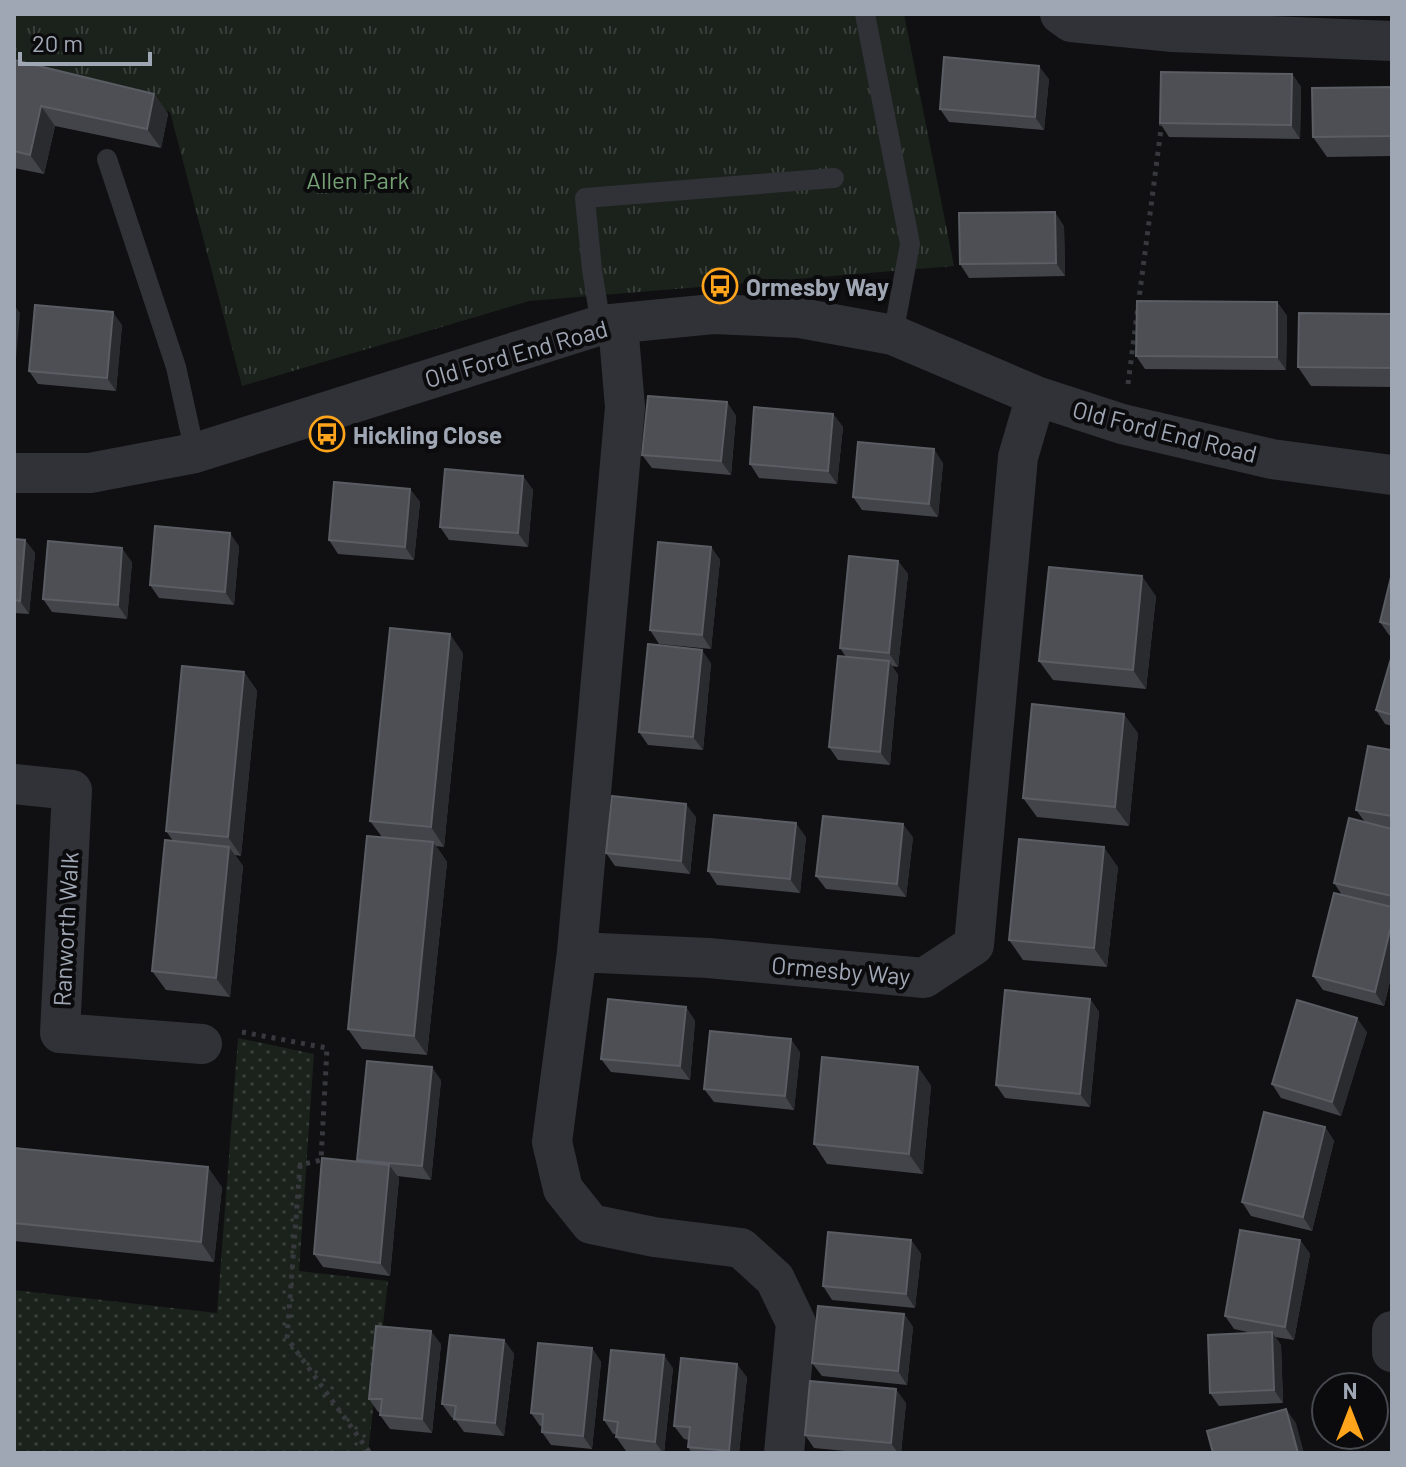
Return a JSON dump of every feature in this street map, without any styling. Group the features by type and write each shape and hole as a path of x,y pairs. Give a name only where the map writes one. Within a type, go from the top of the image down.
{"street":[{"path":"1060,14 1071,22 1173,32 1392,41"},
{"name":"Old Ford End Road","path":"14,473 90,473 195,453 610,325 713,314 800,318 893,335 1036,396 1122,424 1272,459 1392,475"},
{"path":"610,325 625,407 577,952 552,1142 563,1189 591,1224 654,1237 741,1248 775,1279 796,1323 784,1453"},
{"name":"Ormesby Way","path":"577,952 708,958 924,978 974,945 1018,457 1036,396"},
{"name":"Ranworth Walk","path":"14,784 72,790 60,1033 202,1044"},
{"path":"1392,1331 1392,1352"}],"lane":[{"path":"865,14 910,244 893,335"},
{"path":"107,159 176,367 195,453"},
{"path":"610,325 592,270 585,198 834,178"}],"path":[{"path":"1122,424 1163,111"},
{"path":"202,1044 229,1029 327,1048 321,1160 300,1165 287,1338 370,1453"}],"green space":[{"name":"Allen Park","path":"14,14 904,14 954,266 529,301 242,386 170,112 14,68"},
{"path":"238,1038 314,1054 299,1271 388,1281 368,1453 14,1453 14,1290 217,1313"}],"building":[{"path":"944,57 1039,66 1035,117 940,109"},
{"path":"14,60 154,94 147,129 41,106 30,155 14,151"},
{"path":"1161,72 1292,74 1291,125 1160,123"},
{"path":"1392,87 1392,136 1313,137 1312,88"},
{"path":"1055,212 1056,263 960,264 959,213"},
{"path":"1137,301 1277,302 1277,357 1136,356"},
{"path":"35,305 113,312 107,378 29,371"},
{"path":"1299,313 1392,314 1392,368 1298,367"},
{"path":"648,396 727,402 721,461 642,455"},
{"path":"754,407 833,414 828,471 750,464"},
{"path":"858,442 934,449 929,504 853,497"},
{"path":"445,469 523,476 518,533 440,527"},
{"path":"334,482 410,489 405,547 329,540"},
{"path":"155,526 230,533 225,592 150,585"},
{"path":"14,539 25,540 20,601 14,600"},
{"path":"48,541 122,548 118,605 43,599"},
{"path":"658,542 711,547 702,635 650,630"},
{"path":"849,556 898,561 889,653 840,648"},
{"path":"1049,567 1142,576 1133,670 1039,661"},
{"path":"1392,573 1392,625 1380,622"},
{"path":"390,628 450,634 431,827 370,821"},
{"path":"648,644 702,650 693,737 639,732"},
{"path":"1392,655 1392,715 1376,710"},
{"path":"838,656 889,661 880,752 829,747"},
{"path":"182,666 244,672 228,837 166,831"},
{"path":"1032,704 1124,714 1115,807 1023,798"},
{"path":"1368,746 1392,750 1392,816 1356,810"},
{"path":"612,796 686,804 681,861 606,853"},
{"path":"714,815 796,823 790,879 708,871"},
{"path":"823,816 903,824 897,884 816,876"},
{"path":"1349,818 1392,829 1392,896 1334,883"},
{"path":"367,836 433,842 414,1036 348,1029"},
{"path":"1019,839 1104,847 1094,948 1009,940"},
{"path":"165,840 229,847 216,978 152,971"},
{"path":"1334,893 1392,907 1392,922 1375,992 1313,976"},
{"path":"1005,990 1090,999 1080,1094 996,1085"},
{"path":"608,999 686,1007 680,1066 601,1059"},
{"path":"1297,1000 1357,1018 1332,1102 1272,1084"},
{"path":"710,1031 791,1039 785,1096 704,1089"},
{"path":"822,1057 918,1067 909,1154 814,1144"},
{"path":"367,1061 432,1067 422,1166 357,1160"},
{"path":"1264,1112 1325,1127 1303,1217 1242,1202"},
{"path":"14,1148 208,1167 201,1242 14,1223"},
{"path":"322,1158 389,1165 380,1263 314,1254"},
{"path":"1240,1230 1300,1240 1285,1327 1225,1316"},
{"path":"828,1232 911,1240 906,1294 823,1286"},
{"path":"818,1306 904,1314 898,1371 812,1363"},
{"path":"376,1326 431,1331 422,1419 380,1415 382,1399 369,1399"},
{"path":"1272,1332 1274,1390 1210,1393 1208,1335"},
{"path":"450,1335 504,1340 495,1423 454,1419 456,1406 442,1404"},
{"path":"538,1343 592,1348 583,1436 542,1432 543,1414 531,1413"},
{"path":"611,1350 664,1355 655,1442 616,1437 618,1422 604,1420"},
{"path":"681,1358 737,1364 729,1451 688,1447 690,1427 674,1426"},
{"path":"810,1381 896,1389 891,1443 805,1435"},
{"path":"1286,1409 1298,1453 1213,1453 1207,1431"}],"place":[{"name":"Ormesby Way","path":"720,286"},
{"name":"Hickling Close","path":"327,434"}]}
